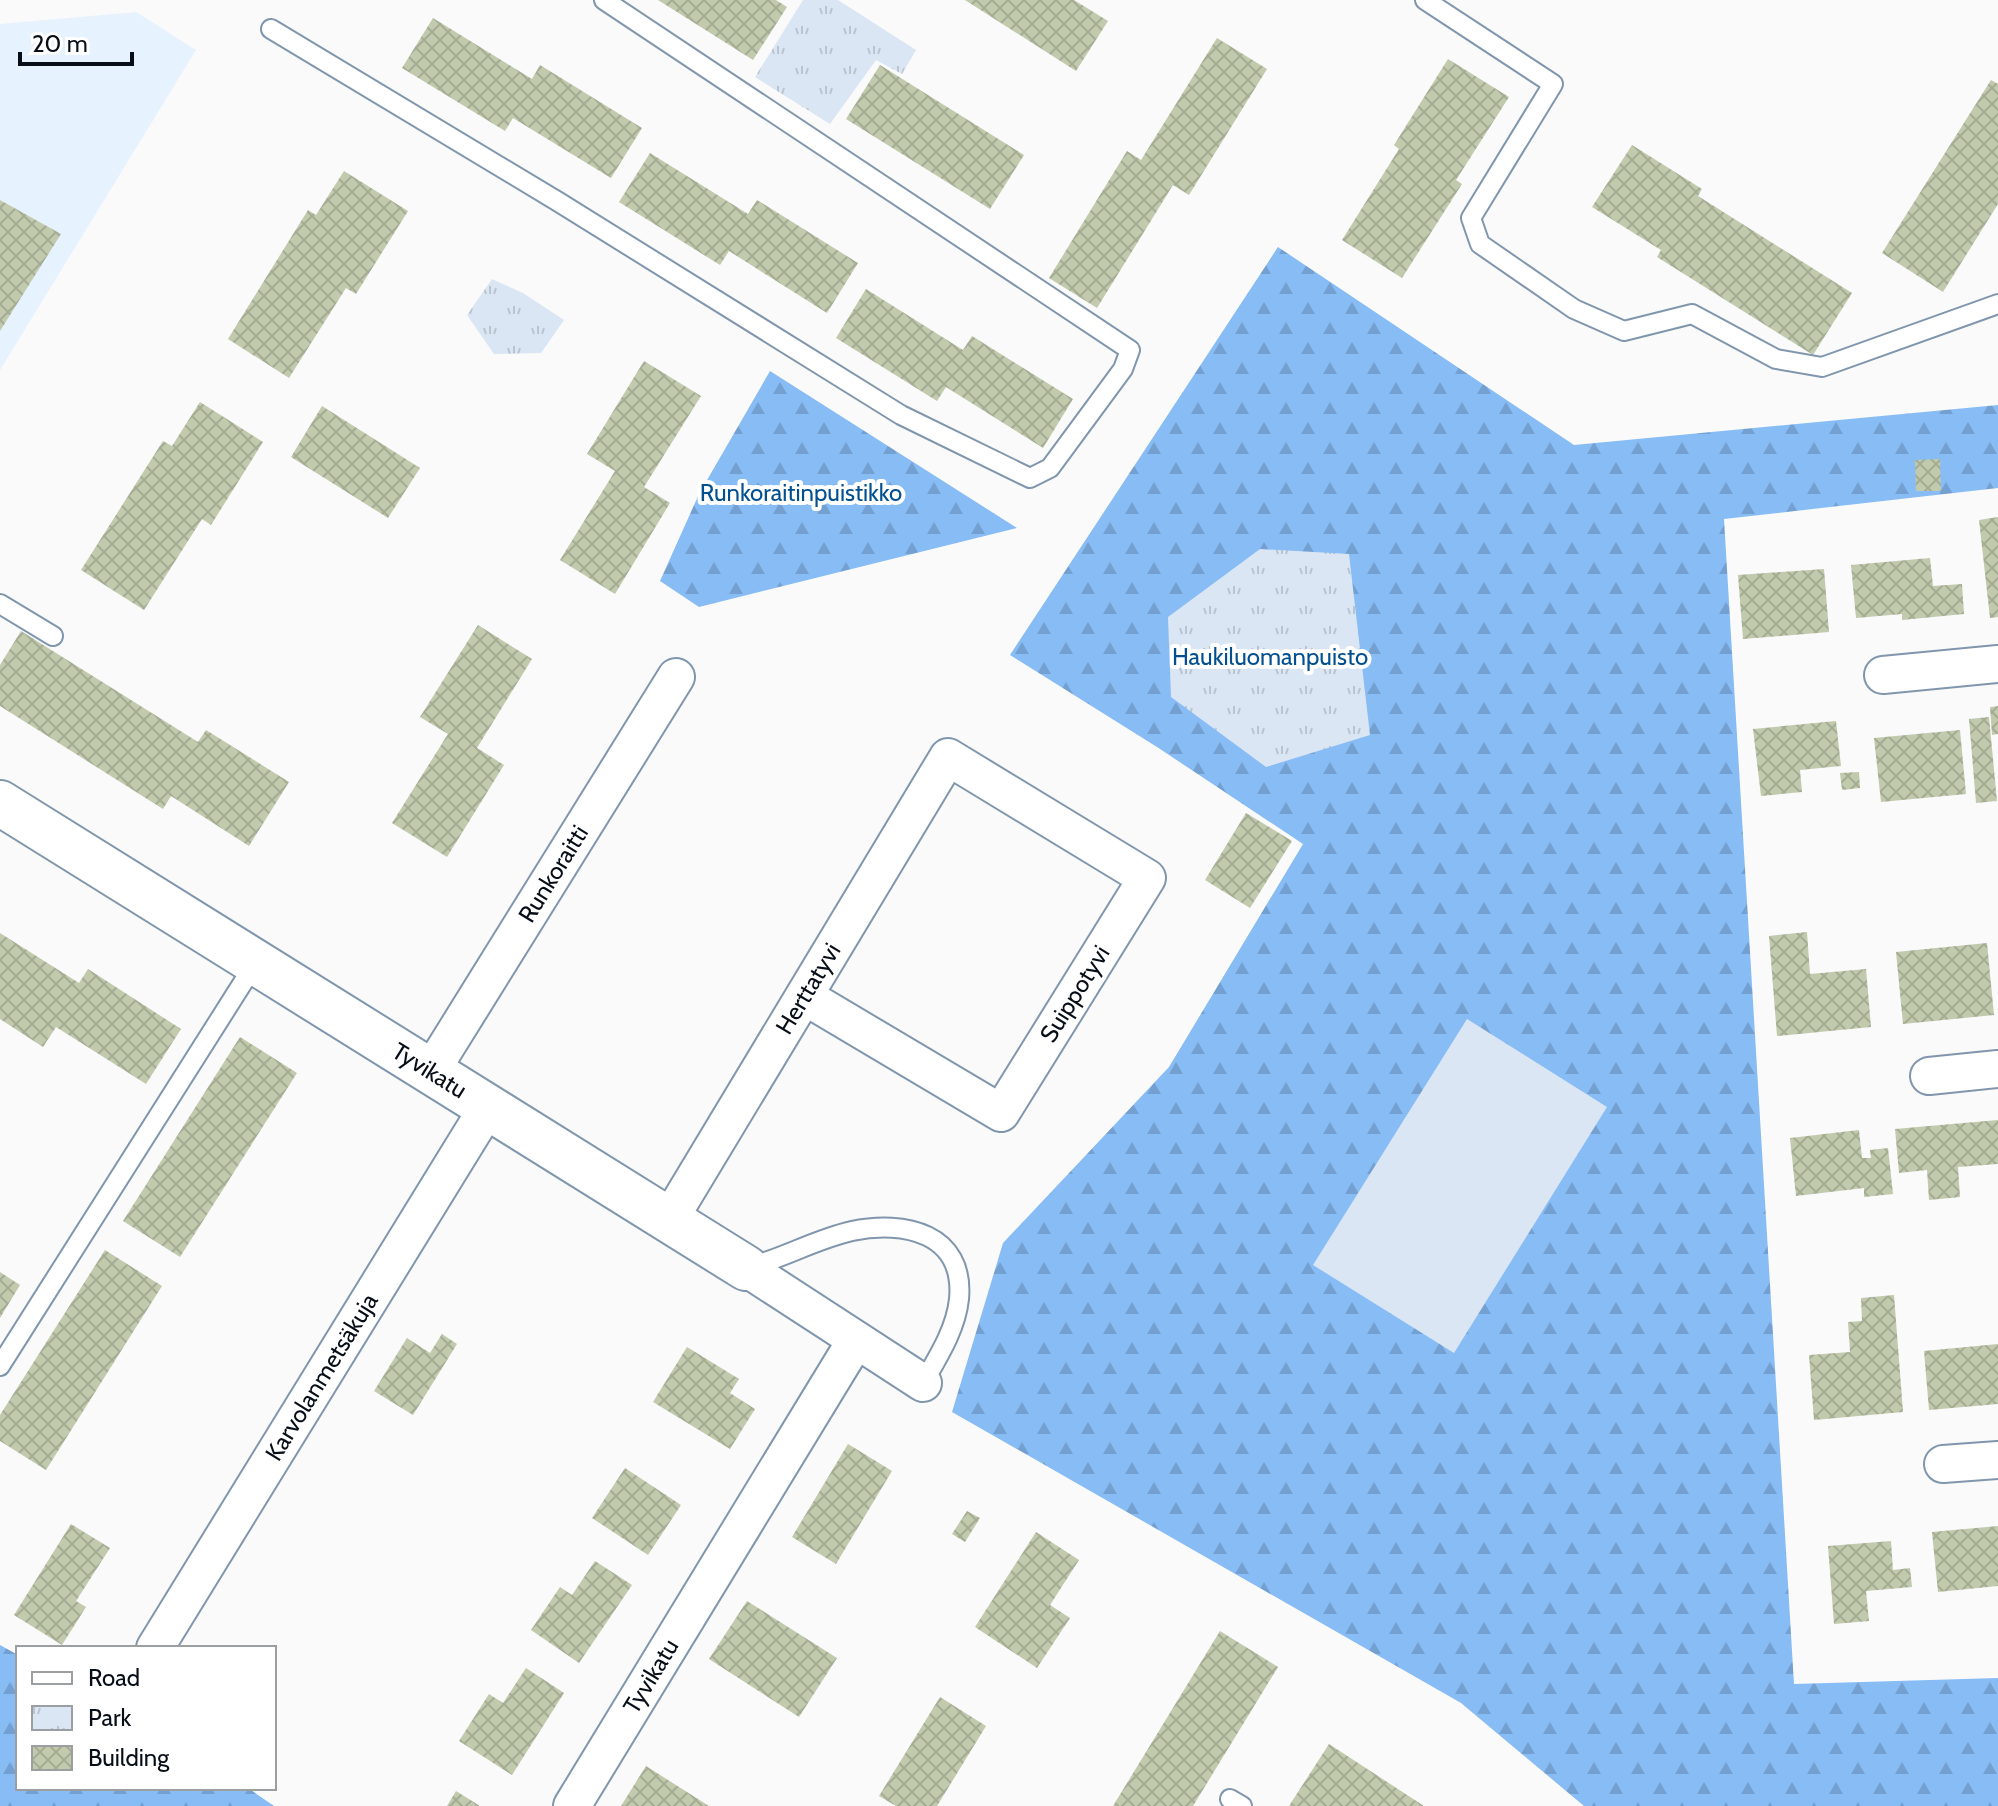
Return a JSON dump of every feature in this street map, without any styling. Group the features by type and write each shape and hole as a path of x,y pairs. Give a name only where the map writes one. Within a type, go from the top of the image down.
{"street":[{"path":"1883,675 1998,664"},
{"name":"Runkoraitti","path":"431,1071 676,677"},
{"name":"Suippotyvi","path":"804,996 1001,1113 1147,878 948,757"},
{"name":"Herttatyvi","path":"669,1220 948,757"},
{"name":"Tyvikatu","path":"0,803 746,1268 923,1383"},
{"path":"1929,1076 1998,1069"},
{"name":"Karvolanmetsäkuja","path":"156,1646 488,1107"},
{"name":"Tyvikatu","path":"572,1806 856,1340"},
{"path":"1943,1464 1998,1460"}],"lane":[{"path":"271,29 557,201 901,415 1030,478 1050,468 1123,369 1130,350 604,0"},
{"path":"1425,0 1553,84 1471,218 1480,244 1574,309 1624,331 1692,314 1776,359 1822,367 1998,304"},
{"path":"0,604 53,636"},
{"path":"0,1366 256,962"},
{"path":"746,1268 775,1260 818,1240 888,1226 908,1229 939,1242 953,1261 959,1298 955,1318 923,1383"}],"shaded area":[{"path":"136,12 196,50 0,370 0,24"}],"green space":[{"path":"803,0 838,0 916,50 902,74 876,60 830,124 755,77"},
{"path":"1278,247 1574,445 1998,405 1998,488 1724,519 1794,1684 1998,1678 1998,1806 1584,1806 1461,1703 952,1412 1003,1243 1169,1067 1303,844 1010,655"},
{"path":"492,279 523,293 564,320 541,353 494,354 467,315"},
{"name":"Runkoraitinpuistikko","path":"770,371 1017,528 699,607 660,581 699,494"},
{"name":"Haukiluomanpuisto","path":"1260,549 1349,554 1370,735 1266,767 1171,697 1168,617"},
{"path":"1467,1019 1607,1107 1454,1353 1313,1265"},
{"path":"0,1645 16,1654 16,1790 251,1790 274,1806 0,1806"}],"building":[{"path":"658,0 776,0 787,7 753,60"},
{"path":"965,0 1074,0 1108,21 1076,71"},
{"path":"433,18 532,79 540,65 642,128 611,178 513,118 505,131 402,68"},
{"path":"1217,38 1267,69 1189,195 1173,185 1097,308 1049,278 1127,151 1141,160"},
{"path":"1448,59 1509,97 1456,180 1462,184 1402,278 1342,240 1399,149 1394,145"},
{"path":"880,65 1024,155 990,209 846,119"},
{"path":"1991,80 1998,84 1998,204 1943,292 1882,253"},
{"path":"1632,145 1702,189 1698,196 1852,293 1813,355 1657,257 1661,250 1592,207"},
{"path":"650,153 748,214 757,200 858,263 827,313 729,251 720,265 619,202"},
{"path":"344,171 408,211 356,294 346,288 289,378 228,339 308,210 316,215"},
{"path":"0,200 61,234 0,331"},
{"path":"866,289 963,350 972,336 1073,399 1043,448 946,387 937,401 836,338"},
{"path":"644,361 701,396 644,487 670,503 615,594 560,560 615,471 587,454"},
{"path":"200,402 263,442 211,525 202,519 144,610 81,570 163,441 172,446"},
{"path":"322,406 420,468 388,518 291,457"},
{"path":"1940,459 1941,491 1916,491 1915,460"},
{"path":"1998,517 1998,617 1990,618 1979,520"},
{"path":"1930,558 1933,586 1962,584 1964,614 1902,620 1902,614 1856,618 1851,565"},
{"path":"1824,569 1829,632 1743,639 1738,575"},
{"path":"478,625 532,659 477,748 504,765 447,857 392,823 448,734 420,717"},
{"path":"21,631 198,742 206,730 289,782 249,846 171,796 163,809 0,706 0,665"},
{"path":"1998,706 1998,734 1992,735 1990,707"},
{"path":"1989,717 1997,801 1976,803 1969,719"},
{"path":"1836,721 1841,766 1800,770 1802,792 1761,796 1753,729"},
{"path":"1960,730 1966,794 1881,802 1874,738"},
{"path":"1859,772 1860,788 1842,790 1840,773"},
{"path":"1246,813 1292,841 1250,908 1205,880"},
{"path":"1807,932 1810,974 1866,969 1871,1027 1777,1036 1769,936"},
{"path":"0,933 79,983 88,969 181,1029 146,1084 56,1027 43,1047 0,1019"},
{"path":"1987,943 1994,1015 1903,1024 1896,952"},
{"path":"240,1037 297,1073 180,1257 123,1221"},
{"path":"1998,1120 1998,1164 1958,1167 1960,1197 1929,1200 1927,1170 1899,1173 1895,1129"},
{"path":"1859,1130 1862,1158 1871,1158 1870,1150 1888,1148 1893,1194 1864,1197 1864,1188 1796,1196 1790,1138"},
{"path":"105,1250 162,1286 46,1470 0,1441 0,1415"},
{"path":"0,1272 20,1285 0,1318"},
{"path":"1894,1295 1903,1412 1814,1420 1809,1355 1850,1352 1848,1322 1862,1321 1861,1298"},
{"path":"442,1334 457,1344 413,1415 374,1391 407,1338 430,1353"},
{"path":"1998,1344 1998,1404 1929,1410 1924,1351"},
{"path":"687,1347 739,1379 730,1393 755,1409 730,1449 653,1402"},
{"path":"848,1444 892,1471 836,1564 792,1537"},
{"path":"625,1468 681,1505 648,1555 592,1518"},
{"path":"967,1511 980,1518 965,1542 952,1534"},
{"path":"71,1524 110,1548 76,1601 86,1607 62,1645 14,1615"},
{"path":"1998,1526 1998,1586 1938,1592 1932,1532"},
{"path":"1036,1532 1079,1560 1050,1605 1070,1618 1037,1668 975,1627"},
{"path":"1891,1541 1893,1570 1910,1568 1912,1587 1866,1591 1869,1621 1834,1624 1828,1546"},
{"path":"595,1561 632,1585 579,1663 531,1630 560,1587 572,1595"},
{"path":"747,1601 837,1658 799,1717 709,1659"},
{"path":"1220,1631 1278,1667 1193,1806 1113,1806"},
{"path":"526,1668 564,1693 512,1775 459,1741 489,1694 503,1703"},
{"path":"940,1697 986,1726 937,1806 896,1806 879,1796"},
{"path":"1329,1744 1424,1806 1289,1806"},
{"path":"646,1766 709,1806 621,1806"},
{"path":"456,1791 480,1806 447,1806"}]}
